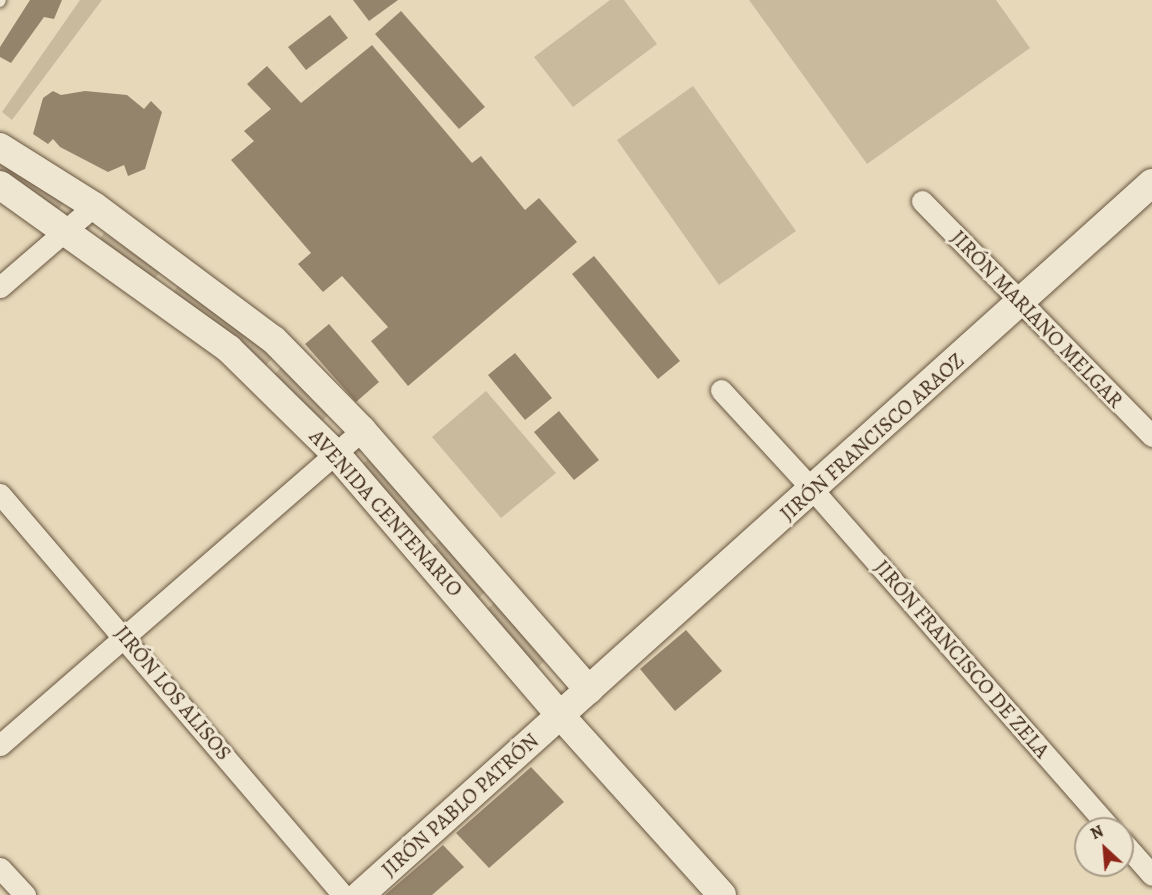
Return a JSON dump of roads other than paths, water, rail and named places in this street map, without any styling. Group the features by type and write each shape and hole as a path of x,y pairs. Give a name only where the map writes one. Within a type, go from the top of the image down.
{"main road":[{"name":"AVENIDA CENTENARIO","path":"0,147 94,206 241,312 362,430 589,690"},
{"name":"JIRÓN FRANCISCO ARAOZ","path":"560,715 1152,183"},
{"name":"AVENIDA CENTENARIO","path":"0,185 229,350 337,455 560,715 722,895"},
{"name":"JIRÓN PABLO PATRÓN","path":"360,895 560,715"}],"street":[{"name":"JIRÓN MARIANO MELGAR","path":"922,201 1020,304 1152,436"},
{"path":"0,287 94,206"},
{"name":"JIRÓN FRANCISCO DE ZELA","path":"721,390 813,490 1100,817"},
{"path":"0,745 337,455 362,430"},
{"name":"JIRÓN LOS ALISOS","path":"0,494 125,637 343,895"},
{"path":"1134,855 1152,875"},
{"path":"0,868 25,895"}]}
